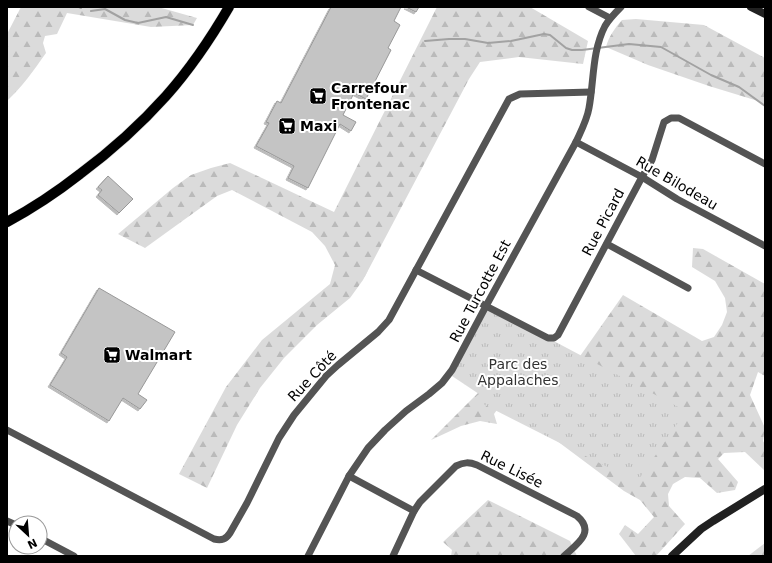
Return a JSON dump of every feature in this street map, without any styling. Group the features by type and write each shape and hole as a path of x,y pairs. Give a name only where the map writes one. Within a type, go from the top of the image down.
{"main road":[{"path":"7,222 41,202 79,175 124,138 149,114 187,70 217,28 229,7"}],"street":[{"path":"589,7 610,18"},
{"name":"Rue Turcotte Est","path":"308,556 350,476 368,448 406,411 442,383 452,370 586,122 597,48 605,26 610,18 621,7"},
{"path":"751,7 765,14"},
{"name":"Rue Côté","path":"7,430 214,539 223,540 230,533 247,503 279,438 294,415 326,376 378,332 389,320 509,100 520,94 591,92"},
{"name":"Rue Picard","path":"486,306 548,338 554,338 558,335 652,160 664,122 671,118 679,118 765,164"},
{"name":"Rue Bilodeau","path":"576,142 642,177 677,199 765,246"},
{"path":"607,244 688,288"},
{"path":"416,270 486,306"},
{"name":"Rue Lisée","path":"393,556 414,511 423,498 456,466 470,462 577,516 583,522 585,534 582,539 564,556"},
{"path":"350,476 414,511"},
{"path":"672,556 701,529 765,489"},
{"path":"48,542 74,556"}],"green space":[{"path":"21,7 158,7 197,18 193,25 151,27 67,13 57,34 45,36 43,43 46,53 23,84 7,101 7,34"},
{"path":"437,7 530,7 588,41 583,64 519,57 480,62 469,79 363,280 350,298 317,325 284,358 260,388 237,425 207,488 179,474 226,387 262,340 330,284 335,265 325,246 312,232 232,190 217,196 145,248 118,234 173,188 191,175 230,163 334,212"},
{"path":"636,19 704,25 765,58 765,105 758,101 648,65 606,47 612,32 622,20"},
{"path":"693,248 703,249 765,284 765,376 758,372 750,395 765,428 763,441 765,444 765,471 745,452 724,453 718,459 738,482 735,490 717,493 700,478 685,477 673,484 668,494 669,506 685,524 656,556 636,556 619,534 625,525 638,534 654,517 640,500 624,491 537,426 502,403 494,414 497,424 480,421 461,426 431,440 482,389 578,359 623,295 702,341 714,337 722,325 727,312 725,298 715,281 692,267"},
{"name":"Parc des Appalaches","path":"486,306 686,411 637,482 473,399 479,394 449,374"},
{"path":"488,500 570,541 577,556 451,556 452,550 443,542"},
{"path":"765,543 765,556 748,556"}],"building":[{"name":"Carrefour Frontenac","path":"331,7 401,7 394,21 400,25 388,48 391,50 366,99 354,93 343,115 356,122 351,131 340,124 308,188 288,178 294,166 256,146 269,123 266,122 277,101 281,103"},
{"path":"406,7 419,7 416,12"},
{"path":"108,176 133,199 119,213 98,195 102,190 98,187"},
{"name":"Walmart","path":"99,288 175,332 138,394 147,400 140,409 123,398 109,421 50,385 67,357 61,353"}],"waterway":[{"path":"91,11 105,9 125,20 138,23 166,17 193,25"},
{"path":"425,41 465,39 488,43 511,41 544,34 550,35 566,48 572,50 629,44 661,47 711,75 739,87 765,106"}],"place":[{"name":"Carrefour Frontenac","path":"318,96"},
{"name":"Maxi","path":"287,126"},
{"name":"Walmart","path":"112,355"}]}
